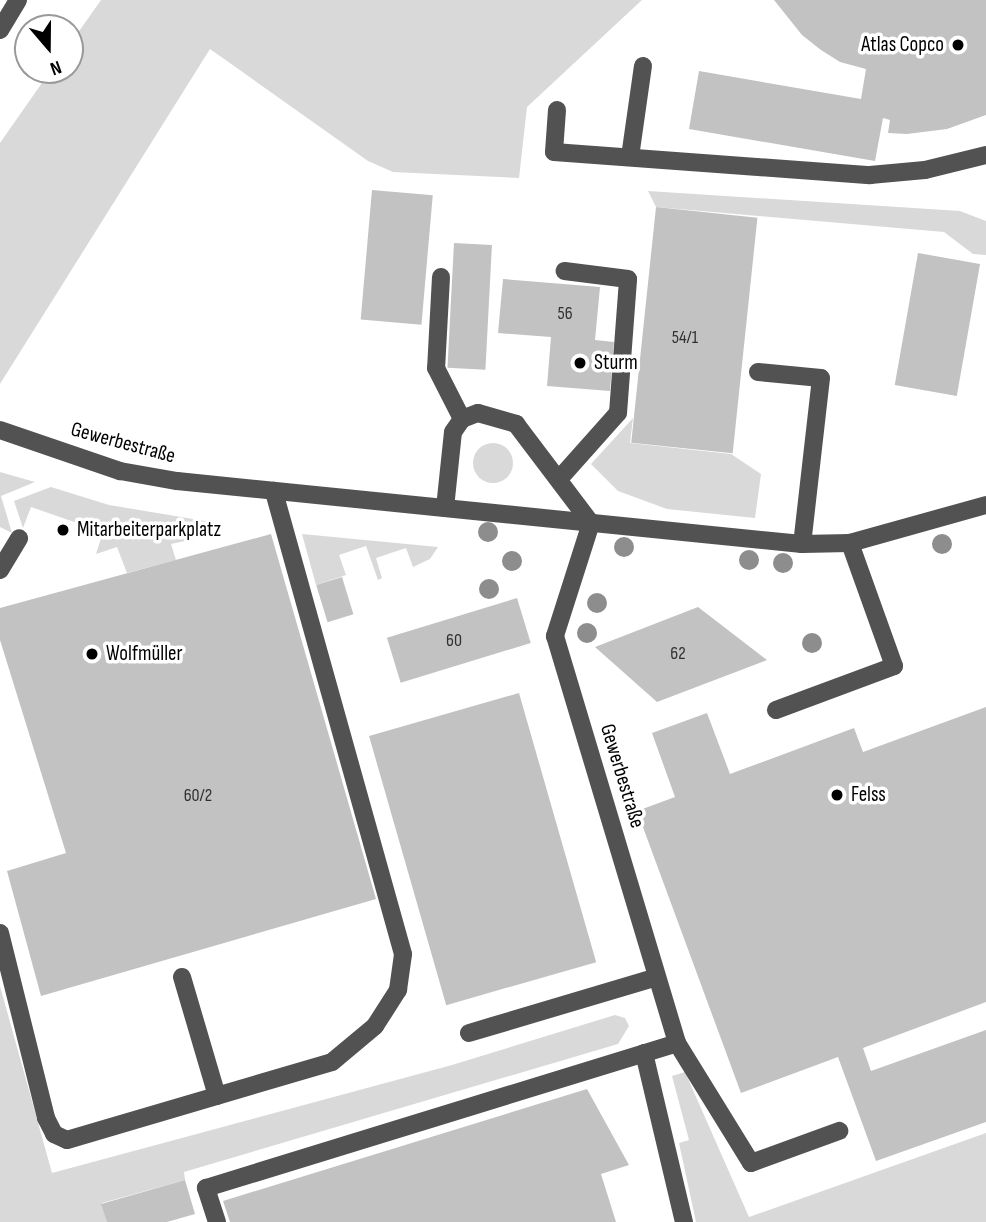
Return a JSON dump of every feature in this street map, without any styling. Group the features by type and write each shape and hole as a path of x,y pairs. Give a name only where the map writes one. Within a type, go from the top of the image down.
{"street":[{"path":"0,30 18,0"},
{"path":"630,157 643,66"},
{"path":"558,110 554,152 870,175 925,170 986,155"},
{"path":"559,478 618,413 628,279 565,271"},
{"path":"441,277 436,368 462,419"},
{"path":"758,372 821,378 802,544"},
{"path":"445,508 453,432 462,419 478,413 516,424 591,523"},
{"name":"Gewerbestraße","path":"0,430 120,471 274,491 802,544 850,542 986,505"},
{"path":"0,933 54,1134 67,1140 332,1062 375,1026 398,990 403,954 274,491"},
{"name":"Gewerbestraße","path":"591,523 555,636 677,1043 751,1163 839,1131"},
{"path":"0,570 19,538"},
{"path":"776,710 894,666 850,542"},
{"path":"469,1033 657,976"},
{"path":"182,977 217,1096"},
{"path":"216,1222 206,1188 677,1043"},
{"path":"644,1053 684,1222"}],"shaded area":[{"path":"101,0 642,0 527,107 519,178 393,172 368,161 210,49 0,384 0,143 41,84 84,84 84,24"},
{"path":"648,191 960,211 986,221 986,255 973,254 944,232 656,207"},
{"path":"633,418 630,443 731,454 761,474 755,518 667,509 618,491 591,464"},
{"path":"493,443 501,444 507,449 512,455 512,471 507,477 501,482 493,483 485,482 479,477 474,471 473,463 474,455 479,449 485,444"},
{"path":"0,472 35,482 1,496 12,533 0,527"},
{"path":"51,487 109,505 217,523 217,534 171,544 176,560 127,573 117,547 96,554 103,532 31,507 23,528 14,501"},
{"path":"302,534 438,547 430,559 413,567 406,548 376,558 382,578 378,580 366,546 339,555 346,575 316,585"},
{"path":"0,986 52,1173 452,1065 615,1015 625,1018 629,1026 618,1044 184,1172 185,1180 102,1203 107,1222 0,1222"},
{"path":"685,1072 749,1217 986,1133 986,1222 696,1222 679,1143 689,1140 672,1076"}],"building":[{"path":"774,0 986,0 986,115 947,129 907,134 888,133 890,120 883,118 875,161 689,129 699,71 861,99 866,69 840,62 821,50 802,35"},
{"path":"372,190 433,195 421,325 361,320"},
{"path":"656,207 757,218 733,453 631,443"},
{"path":"454,243 492,245 485,370 447,368"},
{"path":"918,253 980,264 957,396 895,385"},
{"path":"503,279 600,287 595,340 614,342 610,391 547,386 551,337 498,333"},
{"path":"271,534 376,899 41,996 7,871 66,853 0,640 0,608"},
{"path":"342,577 353,614 328,622 316,585"},
{"path":"517,598 531,643 401,683 387,638"},
{"path":"698,607 767,660 657,702 595,647"},
{"path":"519,693 596,962 446,1005 369,736"},
{"path":"986,707 986,1002 863,1048 871,1071 986,1030 986,1122 876,1161 838,1057 741,1093 637,811 675,797 652,733 707,713 730,774 854,728 863,752"},
{"path":"587,1089 629,1165 601,1174 616,1222 230,1222 223,1201"},
{"path":"185,1180 195,1214 167,1222 107,1222 101,1204"}],"place":[{"name":"Atlas Copco","path":"958,45"},
{"name":"Sturm","path":"580,363"},
{"name":"Mitarbeiterparkplatz","path":"63,530"},
{"name":"Wolfmüller","path":"92,654"},
{"name":"Felss","path":"837,795"}]}
